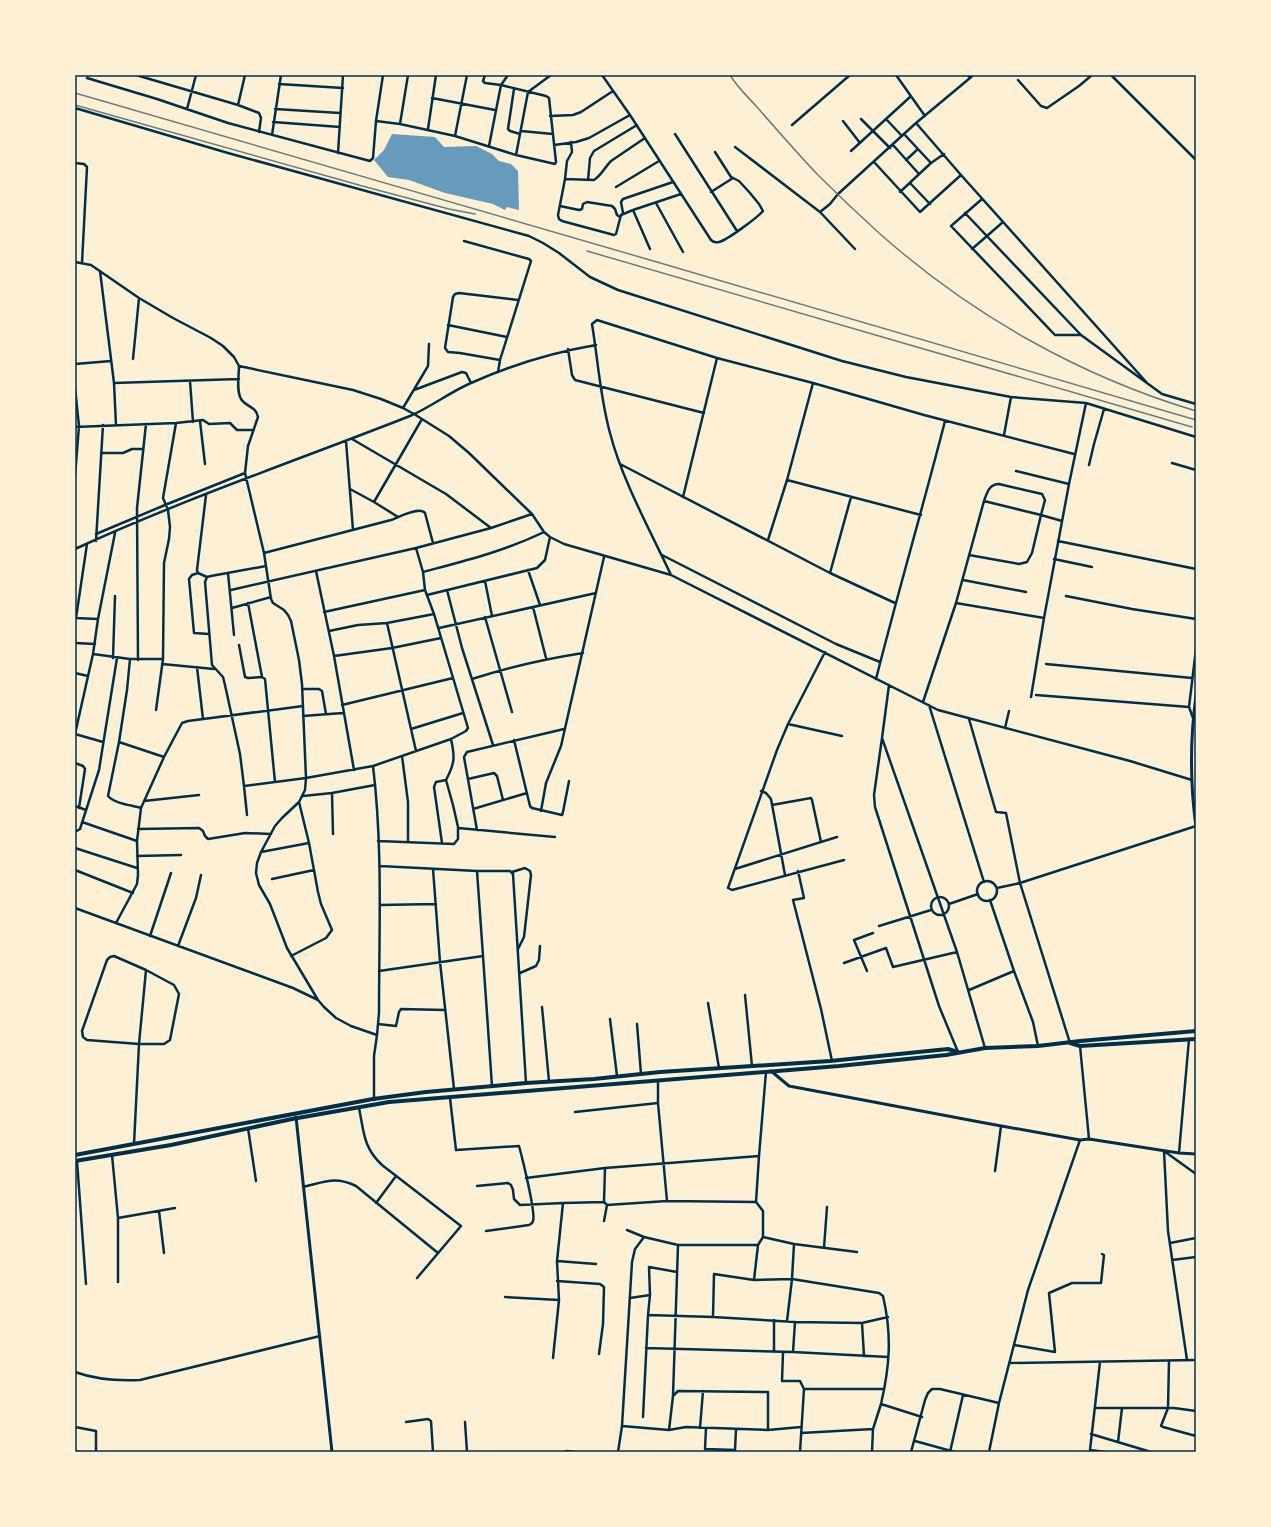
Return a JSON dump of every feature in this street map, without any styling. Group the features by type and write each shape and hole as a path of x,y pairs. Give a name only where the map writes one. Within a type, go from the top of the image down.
{"main road":[{"path":"76,1161 171,1145 296,1118 374,1105 769,1072 946,1055 985,1048 1038,1046 1196,1031"},
{"path":"1070,1042 1080,1046 1196,1039"},
{"path":"75,1154 373,1099 454,1089 719,1068 832,1061 948,1049 958,1052"}],"street":[{"path":"136,75 238,105 259,113 261,118 259,132"},
{"path":"187,109 196,75"},
{"path":"238,105 244,75"},
{"path":"272,135 281,75"},
{"path":"338,153 343,75"},
{"path":"87,78 259,132 372,161 383,75"},
{"path":"400,124 408,75"},
{"path":"428,129 436,75"},
{"path":"455,136 467,75"},
{"path":"376,121 428,129 516,155 555,164 549,98 501,85 485,83 483,81 484,75"},
{"path":"489,146 501,85 508,75"},
{"path":"516,155 528,92 551,75"},
{"path":"602,75 637,125 713,242 718,243 737,231 762,211 759,204 750,193 739,181 733,178 715,152"},
{"path":"792,125 850,75"},
{"path":"896,75 910,97 925,116"},
{"path":"820,212 916,123 969,76 973,75"},
{"path":"1018,80 1041,106 1047,108 1092,75"},
{"path":"1112,75 1196,160"},
{"path":"279,84 343,88"},
{"path":"514,89 508,129 510,131 553,134"},
{"path":"550,116 573,115 581,112 613,91"},
{"path":"850,151 910,97"},
{"path":"432,98 495,110"},
{"path":"75,108 228,154 524,234 559,253 590,277 618,290 842,361 906,377 1012,397 1086,403 1196,437"},
{"path":"275,109 340,113"},
{"path":"554,145 589,138 630,115"},
{"path":"861,119 890,148"},
{"path":"886,119 931,163"},
{"path":"273,122 340,127"},
{"path":"843,122 860,143"},
{"path":"916,123 1148,384"},
{"path":"588,180 591,155 594,151 637,125"},
{"path":"674,134 737,231"},
{"path":"565,179 597,179 606,165 645,138"},
{"path":"571,142 572,152 567,161 558,215 559,219 562,221 614,236 616,234 620,217 623,213 656,204 682,194"},
{"path":"892,145 919,174"},
{"path":"735,147 820,212 855,249"},
{"path":"906,160 918,149"},
{"path":"900,192 931,163 944,154"},
{"path":"616,187 660,161"},
{"path":"874,162 920,212 961,175"},
{"path":"75,163 84,164 87,167 82,263"},
{"path":"711,192 733,178"},
{"path":"623,213 621,202 623,199 673,182"},
{"path":"910,183 930,204"},
{"path":"982,199 951,226 972,250 1055,335 1081,335"},
{"path":"560,206 579,210 582,209 583,204 587,202 612,206 615,209 616,215 620,217"},
{"path":"656,204 683,252"},
{"path":"633,210 650,249"},
{"path":"965,214 1081,335 1162,394 1196,404"},
{"path":"972,250 1003,222"},
{"path":"464,241 529,259 531,261 500,360 498,372"},
{"path":"75,262 91,265 139,298 223,346 234,357 239,366 239,394 241,400 257,412 258,417 248,446 245,474 264,553 270,583 271,597 273,603 284,610 291,621 303,689 306,778 303,796 299,802 282,818 261,852 257,863 256,873 259,885 270,904 281,935 291,956 318,1000 336,1018 351,1026 377,1035"},
{"path":"100,271 114,383 116,425"},
{"path":"500,360 446,351 445,348 453,297 455,294 459,293 518,300"},
{"path":"133,359 139,298"},
{"path":"671,576 619,464 609,432 592,324 597,320 717,358 814,383 945,421 1074,454"},
{"path":"448,325 507,337"},
{"path":"403,408 428,366 429,344"},
{"path":"75,549 168,510 414,414 470,383 498,372 568,349 596,345"},
{"path":"568,349 573,378 578,381 704,413"},
{"path":"683,497 717,358"},
{"path":"75,364 111,361"},
{"path":"239,366 353,390 381,398 403,408 449,436 469,453 532,514 544,532 550,537 564,544 604,557 671,576 938,710 1130,761 1192,780"},
{"path":"414,390 462,372 466,373 470,383"},
{"path":"114,383 239,379"},
{"path":"190,381 193,422"},
{"path":"768,540 787,480 814,383"},
{"path":"75,388 79,426 75,476"},
{"path":"1004,435 1012,397"},
{"path":"1031,697 1054,559 1074,454 1086,403"},
{"path":"1089,465 1104,409"},
{"path":"374,502 422,419"},
{"path":"75,426 176,423 204,420 209,424 230,423 237,430 254,430"},
{"path":"200,421 205,464"},
{"path":"876,679 895,603 921,515 945,421"},
{"path":"156,710 163,659 163,578 170,527 168,510 163,498 176,423"},
{"path":"138,660 136,516 146,424"},
{"path":"96,541 103,425"},
{"path":"352,439 446,494 491,528"},
{"path":"346,441 353,530"},
{"path":"101,453 123,453 132,449 143,449"},
{"path":"1172,463 1196,470"},
{"path":"619,464 830,573 895,603"},
{"path":"1016,471 1069,484"},
{"path":"96,534 136,516 245,474"},
{"path":"787,480 921,515"},
{"path":"923,702 956,603 963,580 969,555 984,501 989,489 995,484 1042,494 1044,500 1041,515 1032,553 1027,562 1019,564 969,555"},
{"path":"350,489 398,517"},
{"path":"198,573 196,570 197,560 206,495"},
{"path":"830,573 852,497"},
{"path":"984,501 1062,521"},
{"path":"264,553 353,530 419,510 425,513 433,543"},
{"path":"231,590 270,583 416,548 491,528 532,514"},
{"path":"103,742 75,734 95,644 98,619 115,532"},
{"path":"423,572 496,552 521,543 544,532"},
{"path":"427,595 537,568 545,560 550,537"},
{"path":"1058,541 1196,569"},
{"path":"87,544 75,618 98,619"},
{"path":"244,786 306,778 373,766 451,739 466,731 468,728 434,614 425,590 423,572 416,548"},
{"path":"662,555 836,644 880,662"},
{"path":"541,811 546,783 561,746 604,557"},
{"path":"1054,559 1092,567"},
{"path":"210,634 194,633 189,579 192,575 198,573 207,577 266,566"},
{"path":"528,570 540,605"},
{"path":"316,571 334,656 354,770"},
{"path":"228,573 231,590 234,636"},
{"path":"207,577 205,582 211,661 215,669 223,677 233,716 247,815"},
{"path":"963,580 1026,592"},
{"path":"485,581 492,616"},
{"path":"324,612 425,590"},
{"path":"446,590 493,745"},
{"path":"438,628 596,593"},
{"path":"75,832 80,829 99,770 115,658 115,596"},
{"path":"1066,596 1132,609 1196,619"},
{"path":"232,608 271,597"},
{"path":"248,603 262,677 265,679 275,782"},
{"path":"956,603 1044,618"},
{"path":"533,607 546,658"},
{"path":"328,631 358,625 387,623 434,614"},
{"path":"485,617 512,712"},
{"path":"387,623 416,751"},
{"path":"334,656 392,648 441,638"},
{"path":"75,643 95,644"},
{"path":"238,645 245,677 262,677"},
{"path":"1194,721 1189,707 1196,650"},
{"path":"825,652 788,724 761,791 728,886 730,890 844,860"},
{"path":"472,679 546,658 583,653"},
{"path":"93,654 130,660 163,659"},
{"path":"130,660 119,742 108,796 117,801 141,808"},
{"path":"162,664 215,669"},
{"path":"1046,664 1192,678"},
{"path":"197,668 202,719"},
{"path":"75,673 88,676"},
{"path":"342,705 453,678"},
{"path":"889,685 874,795 875,806 916,930 939,1006 958,1052"},
{"path":"303,689 319,689 322,691 326,714"},
{"path":"1036,695 1189,707"},
{"path":"997,888 1020,883 1196,826 1191,750 1196,696"},
{"path":"928,705 984,882"},
{"path":"116,923 137,884 137,841 141,808 164,757 182,723 303,706"},
{"path":"1005,728 1009,711"},
{"path":"303,716 343,713"},
{"path":"411,729 463,713"},
{"path":"969,719 996,812 1006,813 1020,883 1070,1042"},
{"path":"788,724 842,736"},
{"path":"477,830 464,754 493,745 564,729"},
{"path":"882,738 957,952 985,1048"},
{"path":"378,841 454,844 457,842 458,828 454,805 446,780 454,763 451,739"},
{"path":"514,740 530,806 532,808 560,816 563,814 569,781"},
{"path":"119,742 164,757"},
{"path":"402,756 408,802 408,842"},
{"path":"75,763 83,766 84,769 77,807 86,810"},
{"path":"373,766 380,866 378,1024 374,1056 374,1105"},
{"path":"468,779 494,773 497,776 503,800"},
{"path":"442,843 434,787 436,782 446,780"},
{"path":"303,796 332,793 375,785"},
{"path":"761,791 770,796 785,875"},
{"path":"332,793 333,834"},
{"path":"473,809 527,793"},
{"path":"144,801 200,795"},
{"path":"772,805 808,797 810,798 812,800 821,842"},
{"path":"291,956 326,938 332,930 321,904 299,802"},
{"path":"82,822 137,841"},
{"path":"138,829 199,828 208,838 246,833 272,834"},
{"path":"458,828 555,837"},
{"path":"734,870 837,837"},
{"path":"261,852 309,843"},
{"path":"75,848 137,868"},
{"path":"137,856 181,855"},
{"path":"380,866 477,872 512,872 525,868 530,871 531,875 524,938 518,949"},
{"path":"433,869 440,962 454,1089"},
{"path":"75,870 133,893"},
{"path":"272,879 314,870"},
{"path":"798,871 804,898 793,900 821,1009 832,1061"},
{"path":"477,872 492,1086"},
{"path":"512,872 514,874 526,1083"},
{"path":"150,936 171,873"},
{"path":"178,946 196,898 201,875"},
{"path":"984,882 992,882 997,888 996,896 990,900 983,900 978,894 979,887 984,882"},
{"path":"949,904 978,894"},
{"path":"931,910 931,902 937,897 943,898 949,904"},
{"path":"990,900 1033,1022 1038,1046"},
{"path":"380,905 436,904"},
{"path":"931,910 936,914 943,914 948,909 949,904"},
{"path":"75,908 293,988 318,1000"},
{"path":"879,926 931,910"},
{"path":"867,971 854,940 873,933"},
{"path":"520,972 536,966 540,946"},
{"path":"844,963 886,948 893,967 957,952"},
{"path":"114,956 146,970 174,985 178,990 179,997 170,1040 168,1043 138,1044 87,1040 83,1037 82,1031 107,960 114,956"},
{"path":"379,971 483,956"},
{"path":"134,1144 138,1044 146,970"},
{"path":"969,990 1014,971"},
{"path":"745,995 752,1066"},
{"path":"708,1003 719,1068"},
{"path":"542,1007 549,1081"},
{"path":"378,1024 396,1026 401,1009 445,1010"},
{"path":"610,1019 617,1076"},
{"path":"637,1024 641,1074"},
{"path":"1179,1153 1189,1039"},
{"path":"1080,1046 1089,1139"},
{"path":"754,1280 758,1245 763,1237 763,1211 756,1202 759,1156 769,1072 789,1086 1080,1140 1089,1139 1164,1151 1196,1154"},
{"path":"658,1081 658,1104 667,1201"},
{"path":"450,1098 456,1150 519,1146 534,1220 529,1225 486,1231"},
{"path":"575,1112 658,1104"},
{"path":"359,1108 366,1143 372,1155 396,1176 461,1226 417,1278"},
{"path":"296,1113 332,1452"},
{"path":"996,1172 1001,1126"},
{"path":"248,1128 256,1181"},
{"path":"989,1452 999,1403 1028,1290 1080,1140"},
{"path":"1164,1151 1196,1174"},
{"path":"1164,1151 1170,1243 1187,1360"},
{"path":"112,1155 118,1218 118,1282"},
{"path":"526,1178 605,1168 759,1156"},
{"path":"76,1161 86,1284"},
{"path":"604,1202 605,1168"},
{"path":"376,1203 396,1176"},
{"path":"303,1187 338,1180 356,1186 438,1253"},
{"path":"477,1186 508,1183 511,1185 513,1190 516,1203 520,1205 532,1206 563,1203 604,1202 607,1205 667,1201 756,1202"},
{"path":"553,1358 559,1300 557,1261 563,1203"},
{"path":"604,1221 607,1205"},
{"path":"824,1248 827,1207"},
{"path":"118,1218 175,1208"},
{"path":"159,1211 164,1252"},
{"path":"627,1230 644,1237 678,1246 758,1245"},
{"path":"618,1452 622,1426 632,1262 635,1249 644,1237"},
{"path":"763,1237 794,1244 857,1252"},
{"path":"1170,1243 1196,1238"},
{"path":"786,1321 792,1279 794,1244"},
{"path":"669,1430 673,1396 677,1315 676,1297 678,1246"},
{"path":"1014,1345 1055,1352 1049,1293 1072,1282 1101,1282 1104,1255 1102,1254"},
{"path":"1172,1260 1196,1257"},
{"path":"557,1261 596,1264"},
{"path":"643,1417 650,1295 649,1267 677,1272"},
{"path":"713,1317 714,1274 754,1280 792,1279 879,1293 883,1296 888,1317 890,1335 884,1389 873,1429 872,1452"},
{"path":"557,1281 600,1284 604,1287 603,1324 600,1354"},
{"path":"630,1298 650,1295"},
{"path":"504,1298 559,1300"},
{"path":"648,1315 677,1315 795,1322 862,1322 888,1317"},
{"path":"774,1320 774,1352"},
{"path":"793,1352 795,1322"},
{"path":"862,1322 864,1356"},
{"path":"75,1372 85,1376 111,1381 140,1380 320,1336"},
{"path":"646,1348 793,1352 888,1357"},
{"path":"783,1352 782,1381 800,1381 804,1389 800,1452"},
{"path":"1009,1363 1196,1360"},
{"path":"1169,1361 1168,1408 1161,1426 1196,1436"},
{"path":"1100,1362 1090,1451 1106,1452"},
{"path":"804,1389 884,1389"},
{"path":"911,1452 928,1393 932,1389 940,1389 999,1403"},
{"path":"673,1396 678,1391 768,1392 768,1430"},
{"path":"700,1428 703,1391"},
{"path":"950,1452 963,1395"},
{"path":"881,1404 922,1417"},
{"path":"1096,1408 1168,1408 1196,1410"},
{"path":"1118,1442 1122,1408"},
{"path":"406,1422 428,1419 431,1421 433,1452"},
{"path":"465,1422 467,1452"},
{"path":"622,1426 669,1430 686,1427 768,1430 801,1427"},
{"path":"75,1427 96,1431 96,1452"},
{"path":"706,1428 705,1449 735,1450 736,1429"},
{"path":"801,1433 873,1429"},
{"path":"1091,1434 1151,1452"},
{"path":"915,1441 950,1452 955,1452"},
{"path":"75,1451 80,1452"},
{"path":"566,1451 575,1452"}],"water":[{"path":"392,134 435,137 444,147 476,146 492,154 499,161 511,164 518,171 519,210 507,207 505,210 493,204 445,193 409,180 388,177 374,160 384,150"}],"railway":[{"path":"730,75 739,88 833,190 879,233 950,290 988,316 1068,361 1153,397 1196,411"},
{"path":"75,93 1196,420"},
{"path":"75,105 366,187 449,209 475,214"},
{"path":"587,251 1192,427"}]}
